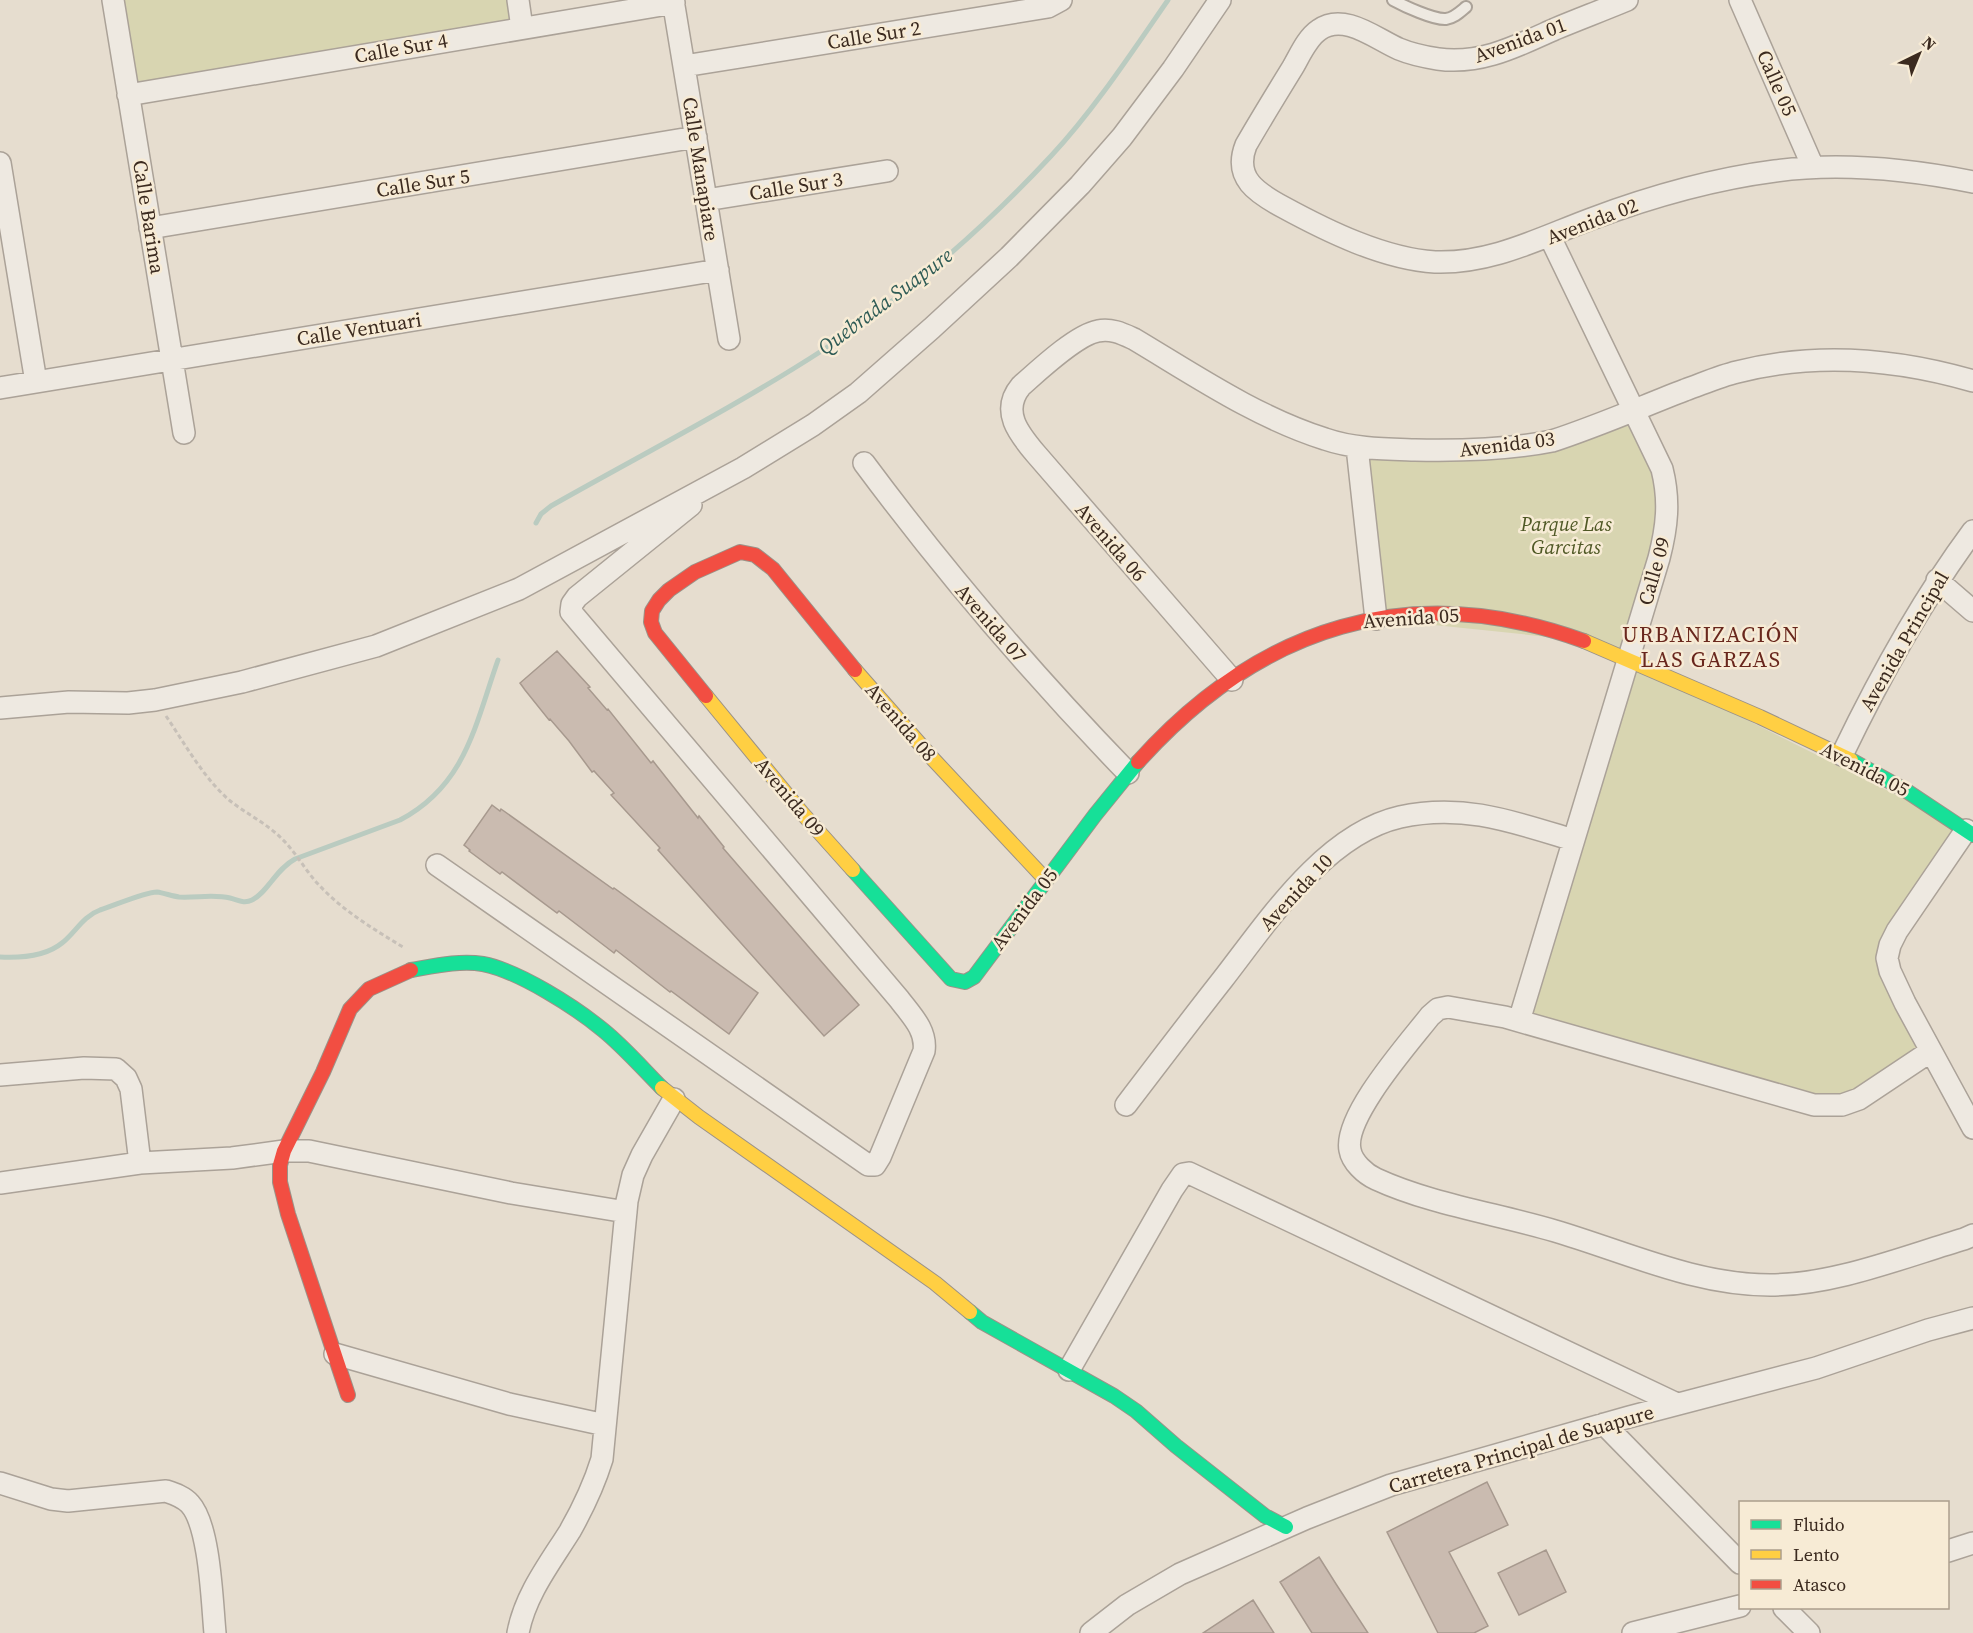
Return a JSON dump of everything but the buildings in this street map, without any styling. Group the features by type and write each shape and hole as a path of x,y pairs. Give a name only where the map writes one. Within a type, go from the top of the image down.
{"street":[{"name":"Calle Barima","path":"113,0 184,434"},
{"path":"518,0 522,28"},
{"name":"Calle Sur 2","path":"684,66 1048,7 1061,0"},
{"path":"0,708 69,702 128,704 155,700 242,682 376,646 519,589 595,546 714,484 783,444 851,398 932,328 1009,257 1080,185 1122,136 1173,69 1220,0"},
{"name":"Avenida 01","path":"1242,163 1242,154 1246,145 1312,36 1327,26 1348,25 1418,55 1470,60 1514,47 1627,0"},
{"name":"Calle 05","path":"1740,0 1813,167"},
{"name":"Calle Sur 4","path":"129,94 673,1"},
{"name":"Calle Manapiare","path":"673,1 729,339"},
{"name":"Calle Sur 5","path":"150,228 696,138"},
{"path":"0,163 36,382"},
{"name":"Avenida 02","path":"1242,163 1244,175 1251,185 1265,197 1314,223 1345,237 1403,257 1435,262 1482,258 1550,237 1640,202 1754,174 1813,167 1902,170 1973,182"},
{"name":"Calle Sur 3","path":"706,200 887,171"},
{"name":"Calle 09","path":"1519,1022 1659,558 1665,534 1668,504 1662,469 1550,237"},
{"name":"Calle Ventuari","path":"0,387 718,270"},
{"name":"Avenida 03","path":"1090,334 1098,331 1118,332 1134,339 1242,404 1269,417 1325,440 1357,447 1447,451 1531,445 1573,434 1737,372 1808,360 1873,361 1908,365 1973,381"},
{"name":"Avenida 06","path":"1090,334 1068,347 1015,394 1012,411 1019,434 1232,680"},
{"path":"1357,447 1376,619"},
{"name":"Avenida 07","path":"864,463 920,538 1012,649 1128,773"},
{"path":"437,865 868,1165 874,1165 880,1157 924,1051 925,1039 918,1025 899,999 571,612 572,604 577,597 665,528 714,484"},
{"name":"Avenida Principal","path":"1842,755 1893,653 1937,580 1973,531"},
{"name":"Avenida 09","path":"763,560 749,552 733,554 675,586 654,604 650,620 653,630 802,813 951,979"},
{"name":"Avenida 08","path":"763,560 789,587 832,643 933,759 1046,880"},
{"path":"1937,580 1973,611"},
{"name":"Avenida 05","path":"951,979 965,982 974,977 1128,773 1183,719 1232,680 1271,654 1332,628 1376,619 1461,613 1495,617 1551,630 1627,660 1842,755 1890,779 1934,806 1969,833"},
{"name":"Avenida 10","path":"1126,1105 1249,944 1308,874 1343,844 1367,829 1401,817 1429,812 1479,814 1499,817 1573,840"},
{"path":"1969,833 1897,931 1887,958 1890,971 1905,1003 1973,1128"},
{"path":"348,1395 288,1214 280,1182 280,1165 284,1151 323,1072 350,1009 369,989 407,970 460,963 483,964 514,974 544,990 603,1030 674,1099 935,1283 982,1322 1069,1370 1136,1411 1176,1446 1265,1516 1286,1527"},
{"path":"1931,1051 1859,1099 1842,1105 1822,1106 1519,1022 1448,1007 1438,1009 1430,1016 1372,1092 1359,1113 1348,1142 1355,1161 1374,1178 1429,1197 1555,1231 1688,1274 1735,1284 1790,1284 1848,1273 1973,1235"},
{"path":"0,1075 84,1068 116,1069 126,1078 131,1089 140,1163"},
{"path":"518,1633 526,1604 572,1528 594,1484 602,1459 626,1212 633,1174 674,1099"},
{"path":"0,1183 140,1163 252,1157 284,1151 309,1151 511,1193 626,1212"},
{"path":"1069,1370 1172,1190 1183,1174 1189,1173 1677,1404"},
{"name":"Carretera Principal de Suapure","path":"1091,1633 1128,1605 1180,1574 1286,1527 1399,1482 1677,1404 1816,1368 1928,1330 1973,1318"},
{"path":"335,1354 509,1404 605,1425"},
{"path":"1604,1424 1739,1562"},
{"path":"0,1484 59,1500 166,1491 190,1503 197,1514 207,1549 215,1633"},
{"path":"1949,1550 1973,1543"},
{"path":"1633,1633 1739,1606"},
{"path":"1785,1609 1809,1633"}],"lane":[{"path":"1393,0 1416,11 1445,20 1455,16 1466,7"}],"path":[{"path":"155,700 219,790 280,837 319,885 337,902 404,948"}],"green space":[{"path":"113,0 518,0 522,28 128,95"},
{"name":"Parque Las Garcitas","path":"1635,410 1667,489 1628,660 1966,830 1890,945 1931,1051 1842,1105 1519,1021 1627,660 1578,640 1376,619 1357,447 1478,450"}],"waterway":[{"name":"Quebrada Suapure","path":"536,523 541,514 551,506 790,371 854,329 914,284 998,210 1051,156 1097,100 1168,0"},
{"name":"Quebrada Suapure","path":"0,957 24,957 48,951 67,939 84,920 94,913 152,893 179,897 218,896 249,901 257,897 282,869 295,859 400,820 422,806 440,789 454,771 474,730 498,660"}],"traffic: fast":[{"path":"1851,760 1905,790 1973,835"},
{"path":"853,870 951,979 965,982 974,977 1095,815 1138,762"},
{"path":"411,970 447,964 474,963 513,974 546,991 603,1030 662,1088"},
{"path":"970,1312 982,1322 1114,1396 1136,1411 1176,1446 1265,1516 1286,1527"}],"traffic: slow":[{"path":"1584,641 1760,717 1851,760"},
{"path":"855,670 933,759 1046,880"},
{"path":"706,696 802,813 853,870"},
{"path":"662,1088 699,1117 935,1283 970,1312"}],"traffic: jam":[{"path":"706,696 655,633 651,622 652,611 669,590 695,572 740,552 755,555 773,569 855,670"},
{"path":"1138,762 1185,715 1235,677 1287,647 1342,627 1399,616 1458,614 1520,623 1584,641"},
{"path":"348,1395 288,1214 280,1182 280,1165 284,1151 323,1072 350,1009 369,989 411,970"}],"district":[{"name":"URBANIZACIÓN LAS GARZAS","path":"1711,646"}]}
